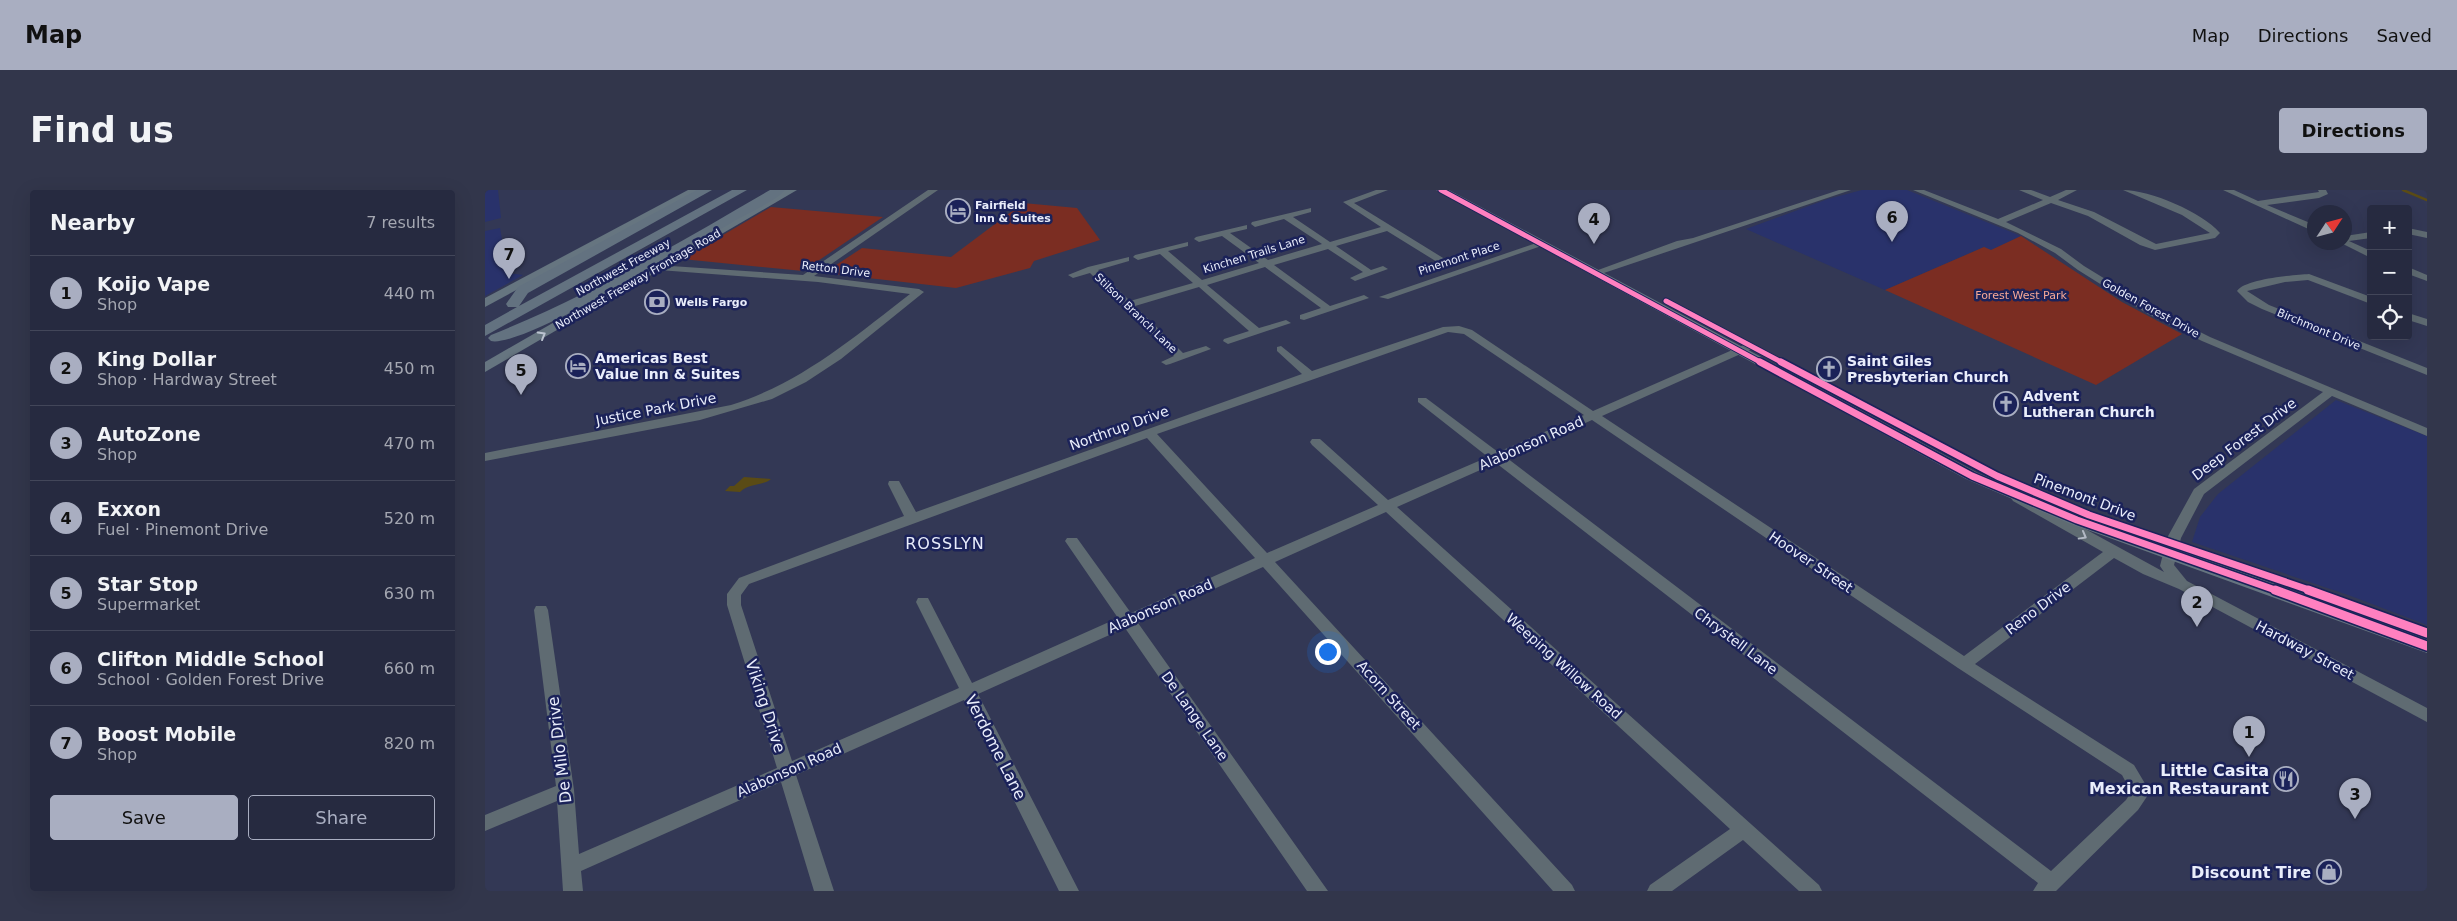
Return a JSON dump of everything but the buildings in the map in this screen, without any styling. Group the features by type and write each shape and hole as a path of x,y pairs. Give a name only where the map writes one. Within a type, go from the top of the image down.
{"highway":[{"path":"495,324 523,290 705,190"},
{"name":"Northwest Freeway","path":"495,324 723,190"},
{"path":"495,324 741,190"},
{"name":"Northwest Freeway","path":"495,324 760,190"},
{"path":"495,324 539,322 631,274 779,190"}],"main road":[{"path":"486,302 696,190"},
{"name":"Northwest Freeway Frontage Road","path":"487,367 792,190"},
{"name":"Pinemont Drive","path":"1441,190 1507,221 1993,480 2012,493 2077,520 2171,548 2321,600 2427,633"},
{"name":"Pinemont Drive","path":"1455,190 1542,244 1604,273"},
{"name":"Pinemont Drive","path":"1993,480 2089,515 2171,548"},
{"name":"Pinemont Drive","path":"2321,600 2427,646"}],"street":[{"path":"805,278 934,190"},
{"path":"1384,190 1347,202 1445,263"},
{"path":"1815,190 1826,196"},
{"path":"1604,273 1659,253 1689,247 1694,241 1847,190"},
{"name":"Golden Forest Drive","path":"1917,190 2021,231 2058,251 2108,285 2174,324 2256,362 2425,427"},
{"path":"2023,190 2091,214 2143,244 2155,247 2212,236 2216,233 2209,226 2170,207 2127,190"},
{"path":"1999,222 2073,190"},
{"path":"2227,190 2307,226"},
{"path":"2258,204 2324,194 2322,190"},
{"path":"1255,224 1309,210"},
{"path":"1286,216 1370,273"},
{"path":"1199,240 1244,227"},
{"name":"Kinchen Trails Lane","path":"1128,305 1387,228"},
{"path":"2412,232 2427,235"},
{"path":"1224,233 1328,309"},
{"path":"2352,239 2367,236"},
{"path":"1138,256 1185,244"},
{"name":"Pinemont Place","path":"1384,297 1542,244"},
{"path":"2352,245 2367,253"},
{"path":"1161,250 1257,332"},
{"name":"Stilson Branch Lane","path":"1073,275 1126,260"},
{"name":"Retton Drive","path":"664,264 720,273 750,273 805,278 919,292"},
{"name":"Stilson Branch Lane","path":"1091,269 1181,357"},
{"path":"1355,278 1383,269"},
{"path":"2412,272 2427,278"},
{"name":"Birchmont Drive","path":"2367,299 2309,277 2300,276 2244,288 2242,291 2246,296 2273,309 2361,347 2427,372"},
{"name":"Justice Park Drive","path":"485,457 688,419 734,408 782,390 807,377 919,292"},
{"path":"1304,317 1364,298"},
{"path":"2412,317 2427,323"},
{"path":"1228,341 1286,323"},
{"name":"Northrup Drive","path":"773,569 1310,375 1447,329 1459,329 1475,338"},
{"name":"Hoover Street","path":"1475,338 1964,664 2128,770 2141,792 2132,804 2047,886"},
{"name":"Stilson Branch Lane","path":"1166,362 1206,348"},
{"name":"Alabonson Road","path":"570,867 1745,348"},
{"path":"1281,349 1310,375"},
{"name":"Deep Forest Drive","path":"2171,548 2199,492 2330,392"},
{"name":"Chrystell Lane","path":"1422,400 2047,886"},
{"name":"Acorn Street","path":"1150,433 1565,891"},
{"name":"Weeping Willow Road","path":"1316,442 1813,891"},
{"path":"894,484 912,518"},
{"name":"Hardway Street","path":"2012,493 2030,506 2147,571 2182,584 2427,716"},
{"name":"De Lange Lane","path":"1072,541 1318,891"},
{"name":"Hardway Street","path":"2171,548 2167,566 2182,584"},
{"name":"Reno Drive","path":"1964,664 2112,552"},
{"name":"Viking Drive","path":"773,569 744,581 734,594 734,605 824,891"},
{"name":"Verdome Lane","path":"923,602 1069,891"},
{"name":"De Milo Drive","path":"541,610 565,790 573,891"},
{"path":"485,823 565,790"},
{"path":"1657,891 1744,829"}],"shaded area":[{"path":"485,190 498,190 501,218 485,222"},
{"path":"1862,190 1907,190 2021,236 1991,250 1984,247 1885,290 1746,229 1828,199"},
{"path":"500,228 508,273 523,275 485,296 485,231"},
{"path":"2336,400 2427,436 2427,625 2351,596 2192,542 2200,517 2218,494"},
{"path":"744,477 771,479 748,487 740,492 725,491"}],"green space":[{"path":"1023,203 1077,208 1100,240 1034,261 1030,268 956,288 824,273 862,248 951,257"},
{"path":"771,207 883,217 803,271 682,259"},
{"name":"Forest West Park","path":"2021,236 2122,302 2182,334 2096,385 1885,290 1984,247 1991,250"}],"waterway":[{"path":"2403,190 2427,200"}],"cycle path":[{"path":"1441,190 1972,476 2077,520 2321,606 2427,646"},
{"path":"1666,301 1997,476 2089,515 2321,594 2427,633"}],"place":[{"name":"Fairfield Inn & Suites","path":"958,211"},
{"name":"Clifton Middle School","path":"1892,242"},
{"name":"Exxon","path":"1594,244"},
{"name":"Boost Mobile","path":"509,279"},
{"name":"Wells Fargo","path":"657,302"},
{"name":"Americas Best Value Inn & Suites","path":"578,366"},
{"name":"Saint Giles Presbyterian Church","path":"1829,369"},
{"name":"Star Stop","path":"521,395"},
{"name":"Advent Lutheran Church","path":"2006,404"},
{"name":"King Dollar","path":"2197,627"},
{"name":"Koijo Vape","path":"2249,757"},
{"name":"Little Casita Mexican Restaurant","path":"2286,779"},
{"name":"AutoZone","path":"2355,819"},
{"name":"Discount Tire","path":"2329,872"}],"district":[{"name":"ROSSLYN","path":"945,543"}]}
